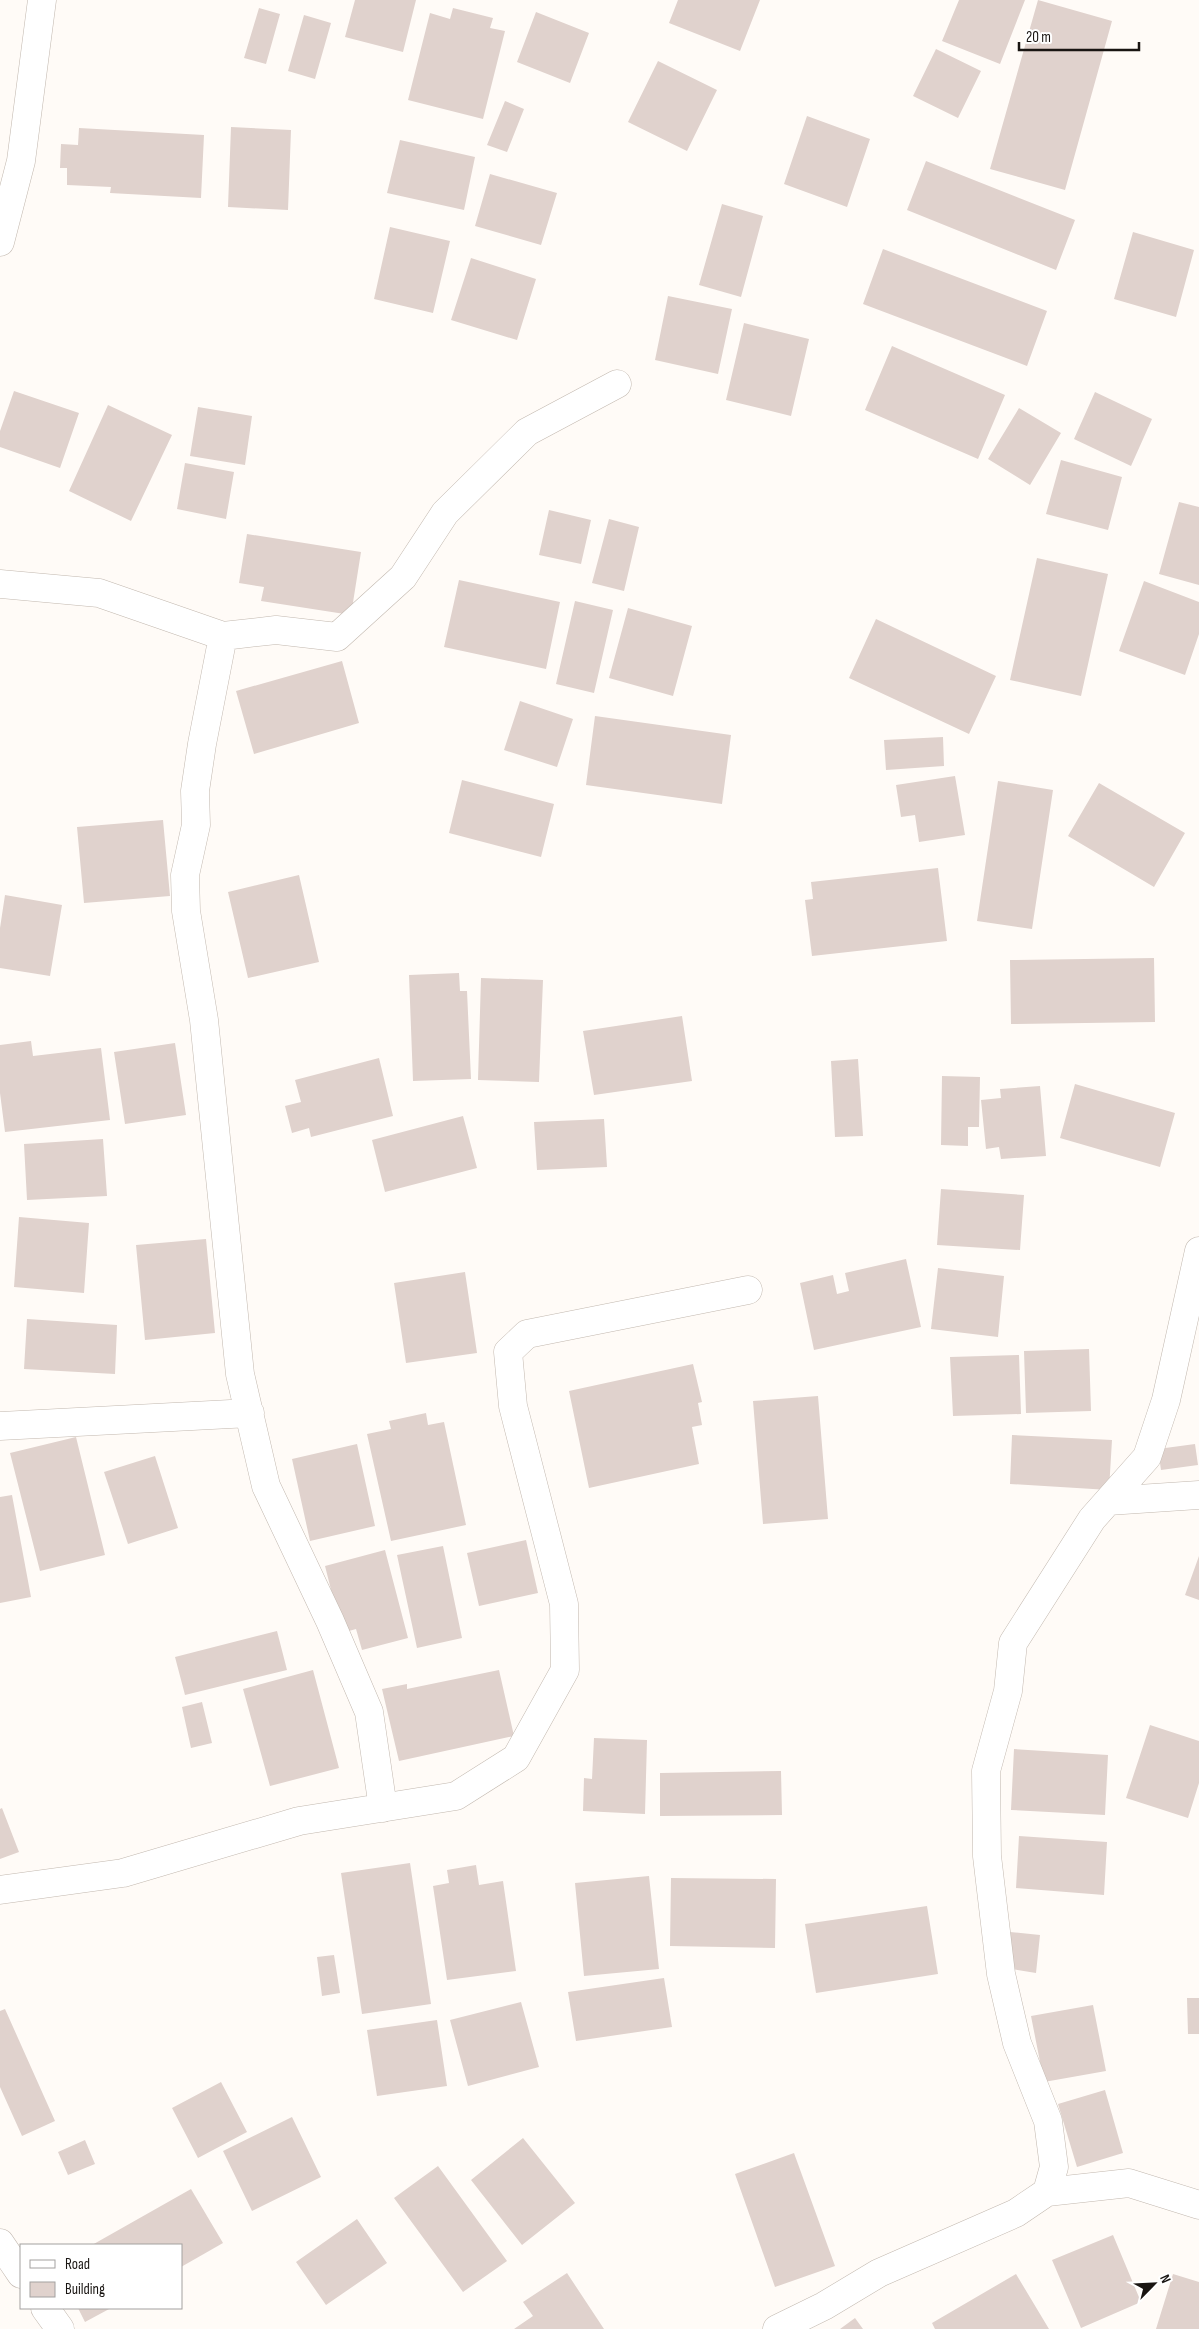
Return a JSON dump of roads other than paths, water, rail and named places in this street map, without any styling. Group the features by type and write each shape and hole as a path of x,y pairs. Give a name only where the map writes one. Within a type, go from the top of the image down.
{"street":[{"path":"0,242 21,161 42,0"},
{"path":"0,584 99,593 223,636 276,630 337,637 403,577 445,513 527,432 617,384"},
{"path":"223,636 202,744 195,791 196,825 185,875 186,911 204,1020 240,1374 266,1486 330,1621 369,1712 383,1808"},
{"path":"1047,2192 1054,2167 1048,2121 1017,2043 1001,1974 987,1856 986,1771 1008,1691 1013,1643 1092,1519 1147,1457 1166,1400 1199,1251"},
{"path":"0,1890 123,1873 299,1821 456,1796 516,1758 565,1670 564,1604 513,1406 508,1352 528,1334 748,1290"},
{"path":"0,1426 250,1413"},
{"path":"1108,1501 1199,1496"},
{"path":"776,2329 824,2306 879,2273 1016,2213 1047,2192 1129,2183 1199,2205"},
{"path":"0,2243 20,2273"},
{"path":"46,2309 60,2329"}]}
